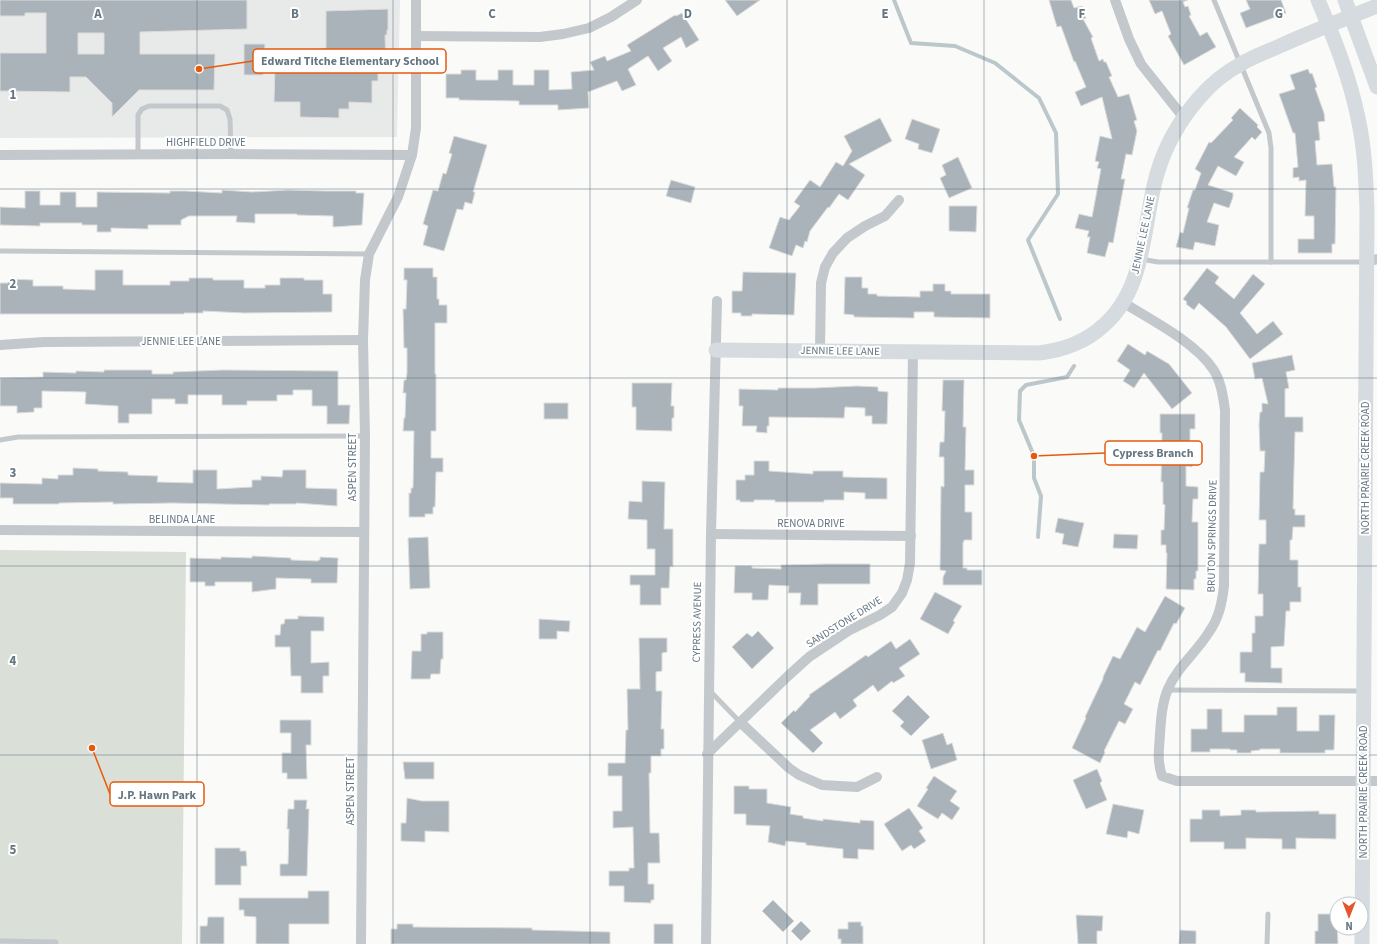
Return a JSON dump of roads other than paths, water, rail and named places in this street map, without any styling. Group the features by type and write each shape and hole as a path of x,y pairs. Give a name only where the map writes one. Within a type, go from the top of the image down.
{"main road":[{"name":"NORTH PRAIRIE CREEK ROAD","path":"1318,0 1353,94 1363,146 1366,174 1367,212 1372,260 1364,691 1370,781 1362,944"},
{"path":"1345,0 1377,87"},
{"name":"JENNIE LEE LANE","path":"716,350 1017,354 1056,351 1079,343 1096,333 1110,320 1124,303 1133,282 1140,258 1150,201 1157,173 1169,141 1183,118 1205,93 1220,79 1241,64 1328,25 1377,6"}],"street":[{"name":"ASPEN STREET","path":"361,944 364,280 369,254 398,197 412,155 416,128 416,0"},
{"path":"416,36 540,37 563,34 589,28 611,17 637,0"},
{"path":"1115,0 1129,39 1141,64 1183,118"},
{"name":"HIGHFIELD DRIVE","path":"0,155 412,155"},
{"path":"820,351 821,283 825,267 833,253 847,238 884,216 899,200"},
{"name":"CYPRESS AVENUE","path":"706,944 708,689 717,301"},
{"name":"BRUTON SPRINGS DRIVE","path":"1124,303 1190,345 1203,356 1214,370 1222,390 1225,410 1224,586 1222,604 1209,633 1173,679 1168,690 1162,719 1158,763 1162,776 1177,781 1370,781"},
{"name":"JENNIE LEE LANE","path":"0,345 44,342 363,340"},
{"name":"SANDSTONE DRIVE","path":"707,754 809,657 848,631 880,615 892,607 902,593 907,580 910,563 913,352"},
{"name":"BELINDA LANE","path":"0,530 364,532"},
{"name":"RENOVA DRIVE","path":"711,534 911,536"},
{"path":"740,722 789,768 799,775 822,785 857,787 877,777"}],"lane":[{"path":"1214,0 1269,133 1271,148 1271,262"},
{"path":"138,154 138,115 142,109 149,106 220,106 228,110 230,119 231,154"},
{"path":"0,251 369,254"},
{"path":"1140,258 1158,262 1372,260"},
{"path":"0,440 26,437 364,436"},
{"path":"708,689 740,722"},
{"path":"1168,690 1364,691"},
{"path":"1267,944 1268,914"},
{"path":"0,941 56,942 56,944"}],"waterway":[{"path":"894,0 911,43 955,46 995,63 1039,98 1056,133 1058,194 1028,240 1060,319"},
{"path":"1038,537 1041,496 1034,478 1034,456 1019,420 1020,391 1026,385 1067,377 1074,366"}],"place":[{"name":"Edward Titche Elementary School","path":"199,69"},
{"name":"Cypress Branch","path":"1034,456"},
{"name":"J.P. Hawn Park","path":"92,748"}]}
